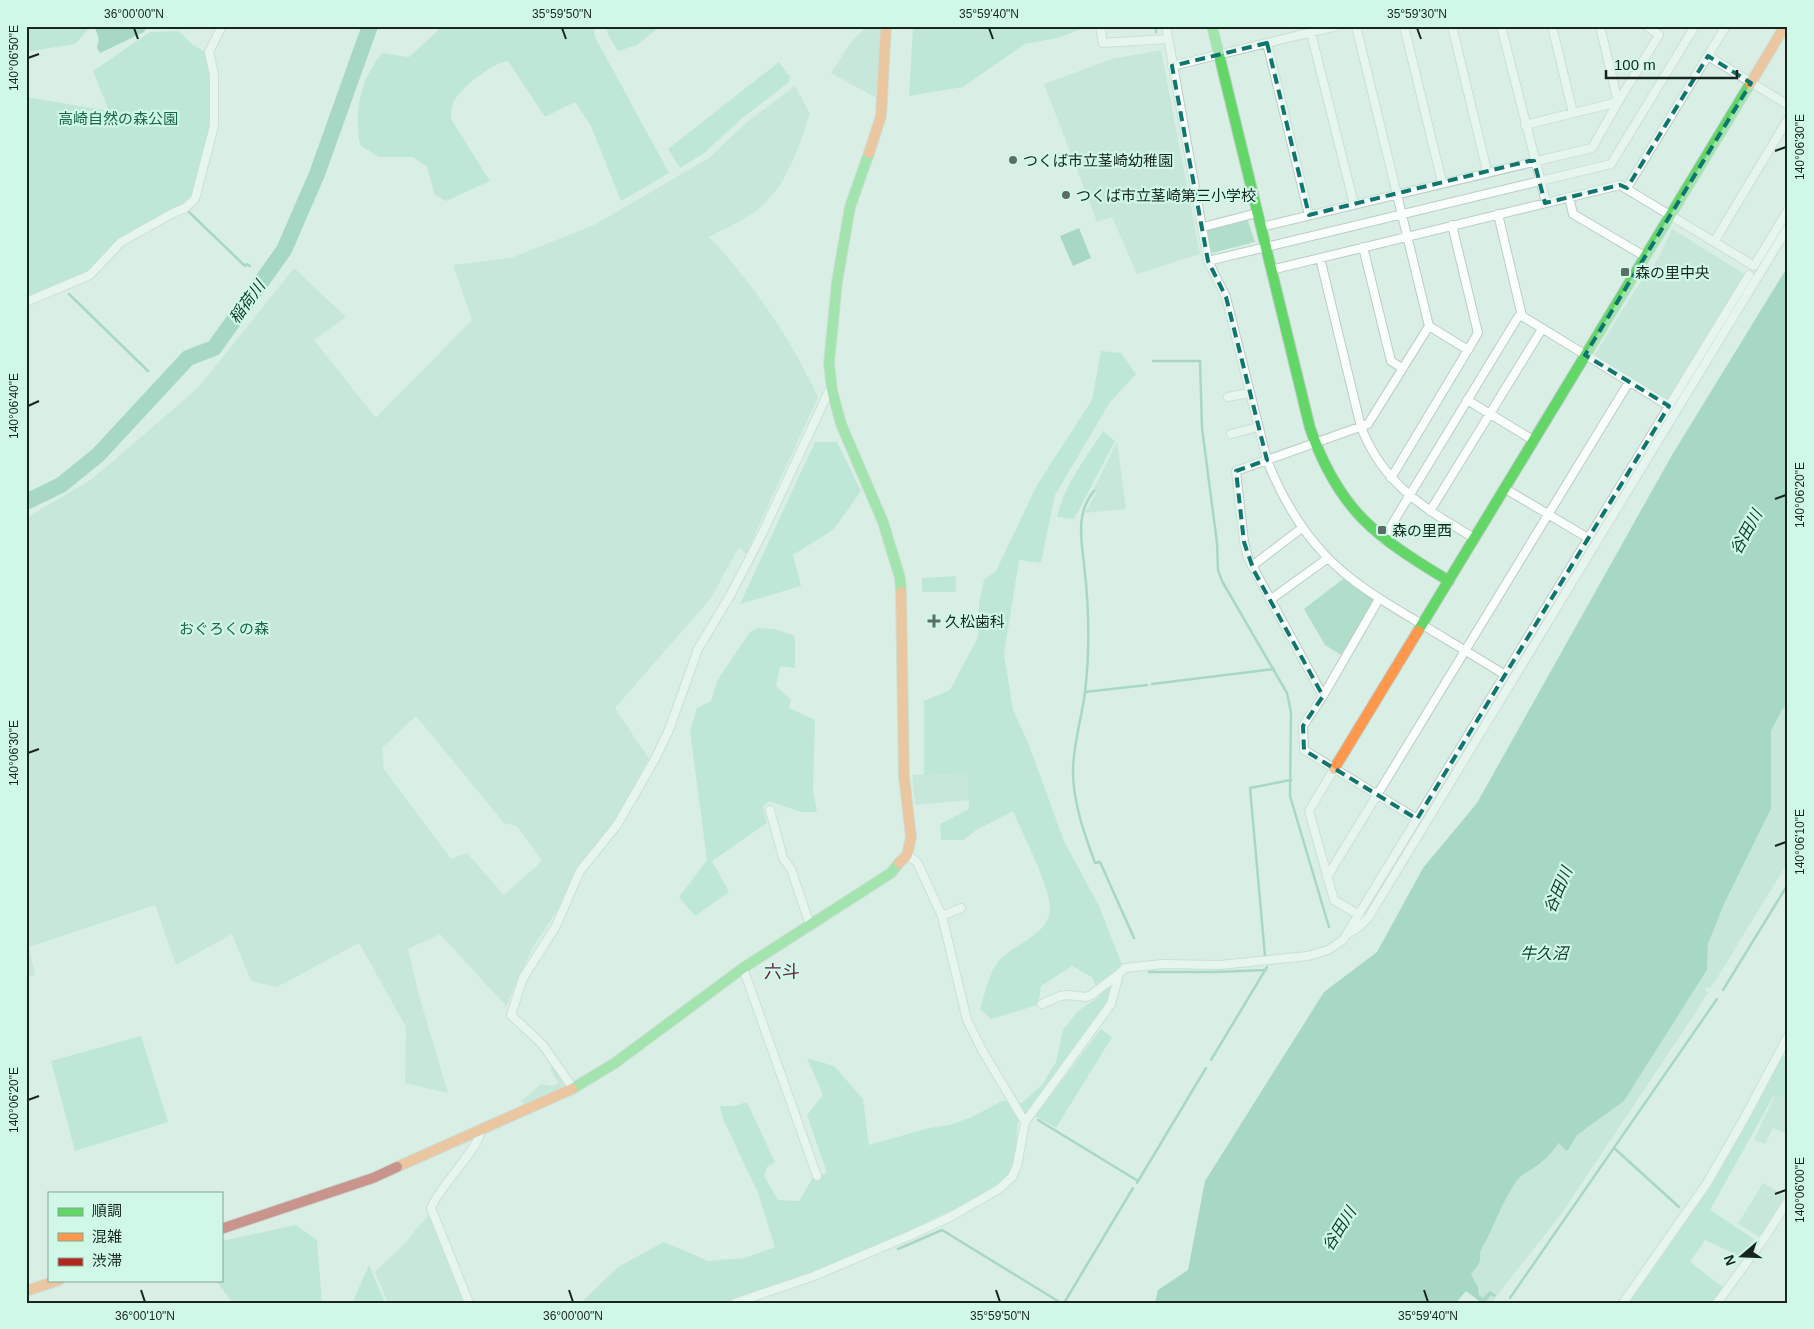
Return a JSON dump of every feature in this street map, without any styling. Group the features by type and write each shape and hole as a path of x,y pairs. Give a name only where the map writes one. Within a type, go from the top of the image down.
{"street":[{"path":"26,302 90,275 108,259 113,249 127,238 185,208 195,199 214,126 214,74 209,52 222,26"},
{"path":"222,1229 356,1184 480,1131 573,1088 615,1063 742,968 891,873 907,855 911,836 904,776 903,630 900,578 883,522 840,424 833,398 828,363 837,282 850,207 881,116 886,26"},
{"path":"1100,26 1103,43 1167,39"},
{"path":"1166,26 1208,261 1226,297 1267,460 1283,498 1302,528 1328,558 1358,585 1505,674"},
{"path":"1212,26 1315,444 1330,477 1342,496 1362,520 1383,539 1449,580"},
{"path":"1172,66 1337,26"},
{"path":"1356,26 1429,326 1468,350"},
{"path":"1404,26 1442,182"},
{"path":"1452,26 1487,171"},
{"path":"1501,26 1539,182 1546,202"},
{"path":"1552,26 1573,113"},
{"path":"1600,26 1618,102"},
{"path":"1648,26 1659,34"},
{"path":"1261,227 1487,171 1592,148 1664,26"},
{"path":"1208,261 1612,164 1695,26"},
{"path":"1627,188 1726,26"},
{"path":"1359,915 1334,900 1309,810 1785,26"},
{"path":"1311,33 1354,204"},
{"path":"1267,43 1309,215"},
{"path":"1708,56 1788,105"},
{"path":"1525,124 1618,102"},
{"path":"1714,242 1788,120"},
{"path":"1271,270 1620,185 1754,266 1788,210"},
{"path":"1569,197 1574,214 1646,257"},
{"path":"1203,227 1257,213"},
{"path":"1498,214 1522,316 1669,406"},
{"path":"1391,478 1478,333 1452,225"},
{"path":"1042,1004 1048,1000 1068,995 1080,997 1092,995 1126,968 1134,965 1220,966 1314,955 1333,948 1368,918 1788,227"},
{"path":"1363,247 1391,361 1402,368"},
{"path":"1320,258 1361,427 1370,447 1391,478 1409,496 1430,512 1474,538"},
{"path":"1349,933 1749,275"},
{"path":"1383,539 1518,317 1522,316"},
{"path":"1322,696 1252,566 1244,542 1236,471 1315,444 1370,422 1429,326"},
{"path":"1430,512 1542,329"},
{"path":"1327,877 1629,382"},
{"path":"573,1088 542,1044 511,1015 523,978 556,926 580,871 617,825 655,759 669,730 698,649 731,594 762,534 829,391"},
{"path":"1228,397 1249,393"},
{"path":"1467,400 1533,440"},
{"path":"1231,434 1258,427"},
{"path":"1504,488 1588,538"},
{"path":"1252,566 1302,528"},
{"path":"1270,600 1328,558"},
{"path":"1379,599 1304,726 1304,750 1417,819"},
{"path":"770,810 783,858 791,869 810,925"},
{"path":"907,855 917,862 942,916 968,1020 982,1050 1025,1122"},
{"path":"942,916 961,908"},
{"path":"742,968 817,1176"},
{"path":"735,1303 814,1276 950,1217 990,1196 1012,1177 1020,1157 1025,1122 1111,1004 1119,974"},
{"path":"1623,1303 1707,1184 1741,1126 1788,1036"},
{"path":"469,1303 431,1208 445,1183 479,1140 480,1131"},
{"path":"1717,1303 1764,1240 1788,1201"},
{"path":"26,1291 53,1282"}],"highlighted area":[{"path":"1267,43 1309,215 1529,161 1534,161 1545,203 1620,185 1627,188 1708,56 1751,83 1585,355 1669,406 1417,819 1304,750 1303,726 1323,696 1254,571 1244,542 1236,471 1267,460 1226,297 1208,261 1172,66"}],"green space":[{"path":"26,26 91,26 75,44 26,52"},
{"path":"443,26 593,26 595,37 669,173 621,201 591,126 575,102 545,117 508,61 486,71 462,90 456,97 452,109 451,119 490,181 446,201 435,195 427,167 413,157 379,157 360,145 358,120 360,96 368,74 382,53 409,57"},
{"path":"606,26 661,26 637,45 618,51 608,35"},
{"path":"867,26 881,26 878,99 831,73 851,42"},
{"path":"913,26 1081,26 1081,29 1057,38 1025,44 963,87 909,96"},
{"name":"高崎自然の森公園","path":"178,31 193,45 205,52 210,72 210,129 194,195 189,203 150,224 90,271 26,297 26,97 109,111 93,71 150,32"},
{"path":"1161,50 1200,254 1137,274 1112,217 1097,222 1044,84 1112,59"},
{"path":"779,62 790,77 789,82 741,119 704,153 680,168 668,149"},
{"name":"おぐろくの森","path":"795,86 810,114 788,172 771,197 760,208 738,223 709,237 741,273 770,312 796,354 818,397 746,554 739,547 711,598 615,708 649,759 607,835 533,947 506,1006 440,934 408,949 418,992 448,1093 405,1083 406,1027 359,943 277,987 251,981 232,934 176,965 155,905 29,947 35,975 26,977 26,518 92,479 198,388 294,268 346,317 314,340 376,418 472,320 453,265 511,258 594,225 709,158 747,122","holes":["416,716 504,823 517,826 542,861 504,895 467,853 451,859 384,769 382,748"]},
{"path":"1247,218 1255,242 1212,253 1207,228"},
{"path":"1672,229 1746,275 1668,401 1594,356 1633,293 1658,259"},
{"path":"1101,351 1121,353 1136,374 1110,402 1055,495 1041,563 1019,560 1004,654 1013,710 1029,745 1064,841 1099,906 1122,965 1116,972 1108,1002 1029,1112 1017,1124 1013,1165 1003,1179 984,1195 861,1253 810,1274 725,1303 581,1303 618,1267 664,1242 708,1261 745,1258 775,1247 758,1193 723,1119 720,1106 734,1106 747,1102 775,1162 767,1167 764,1176 778,1200 799,1201 812,1179 827,1173 807,1115 823,1095 807,1058 834,1066 863,1099 869,1145 929,1128 950,1125 972,1117 1002,1101 1022,1103 1042,1085 1056,1062 1063,1030 1078,1011 1100,996 1092,977 1072,966 1041,986 1038,1005 991,1019 980,1009 989,979 998,962 1004,955 1037,933 1043,926 1048,919 1049,900 1035,860 1013,811 976,830 964,840 941,840 940,824 969,809 967,773 924,775 924,701 950,690 978,637 979,603 984,580 996,571 1037,485 1092,400"},
{"path":"1103,431 1115,441 1074,519 1057,517 1070,483"},
{"path":"815,442 837,442 861,491 834,529 793,555 801,586 740,604"},
{"path":"1117,442 1126,509 1085,513 1096,493 1094,488"},
{"path":"956,576 956,592 922,592 922,578"},
{"path":"1343,579 1372,599 1373,602 1341,655 1325,645 1304,609"},
{"path":"758,628 775,629 795,636 795,668 780,666 776,686 791,700 789,708 815,720 813,790 817,812 801,812 769,801 763,807 767,823 712,861 729,892 695,916 679,897 707,860 690,731 697,708 711,701 718,679 750,632"},
{"path":"1788,705 1788,862 1711,988 1706,987 1705,990 1708,992 1696,1012 1562,1213 1491,1303 1485,1303 1491,1295 1490,1292 1483,1298 1479,1295 1479,1290 1471,1274 1478,1266 1481,1250 1511,1189 1523,1175 1544,1161 1559,1143 1566,1151 1568,1150 1577,1135 1624,1101 1707,970 1708,944 1724,904 1771,809 1771,731 1782,710"},
{"path":"967,772 969,800 915,805 912,775"},
{"path":"1101,1029 1112,1037 1056,1128 1035,1116"},
{"path":"141,1036 168,1122 75,1151 51,1061"},
{"path":"1780,1056 1788,1058 1788,1100 1774,1095 1710,1210 1754,1239 1741,1257 1705,1240 1690,1262 1724,1288 1711,1303 1628,1303 1729,1154"},
{"path":"553,1066 566,1084 565,1086 525,1104 521,1101 541,1084 552,1086 558,1083 550,1068"},
{"path":"1775,1095 1788,1100 1788,1128 1785,1133 1773,1128 1765,1144 1754,1140"},
{"path":"1763,1183 1785,1196 1760,1237 1738,1224"},
{"path":"429,1214 465,1303 388,1303 375,1272 403,1245"},
{"path":"296,1225 317,1240 322,1303 233,1303 217,1282 222,1282 222,1241"},
{"path":"369,1265 385,1303 352,1303"}],"water":[{"path":"94,26 147,26 144,32 100,53 97,48 98,37"},
{"path":"1079,228 1091,258 1073,266 1060,236"},
{"name":"牛久沼","path":"1788,266 1788,705 1782,710 1771,731 1771,809 1724,904 1708,944 1707,970 1624,1101 1577,1135 1568,1150 1566,1151 1559,1143 1540,1164 1516,1182 1506,1198 1481,1250 1478,1266 1471,1274 1478,1287 1479,1295 1483,1298 1490,1291 1496,1295 1494,1297 1491,1295 1485,1303 1482,1303 1466,1291 1456,1303 1155,1303 1158,1290 1188,1270 1205,1181 1324,992 1377,952 1423,868 1477,803 1672,455"}],"waterway":[{"name":"稲荷川","path":"26,502 61,485 98,455 188,358 214,348 284,250 317,174 370,26"},
{"path":"1156,26 1156,32"},
{"path":"189,212 245,266 247,264 250,266"},
{"path":"69,294 148,371"},
{"path":"1153,361 1200,361 1202,428 1217,543 1218,570 1222,581 1287,693 1291,712 1290,796 1329,927"},
{"path":"1094,491 1084,508 1081,526 1087,596 1088,644 1087,676 1074,751 1073,783 1080,817 1095,863 1100,862 1134,938"},
{"path":"1152,684 1274,669"},
{"path":"1085,692 1147,685"},
{"path":"1265,956 1250,788 1291,780"},
{"path":"1723,990 1788,884"},
{"path":"1211,1060 1267,967"},
{"path":"1149,972 1266,970"},
{"path":"1510,1298 1717,999"},
{"path":"1137,1183 1206,1068"},
{"path":"1038,1120 1138,1181"},
{"path":"1614,1148 1679,1207"},
{"path":"1064,1303 1133,1188"},
{"path":"898,1249 942,1230 1061,1303"}],"traffic: fast":[{"path":"1212,26 1310,428 1321,457 1347,501 1363,519 1401,550 1449,581"},
{"path":"1418,631 1750,84"},
{"path":"869,153 850,207 837,282 829,363 832,390 841,424 883,522 900,578 901,592"},
{"path":"572,1089 615,1063 743,968 891,873 899,863"}],"traffic: slow":[{"path":"869,153 881,116 886,26"},
{"path":"1750,84 1785,26"},
{"path":"899,863 907,855 911,837 904,776 901,592"},
{"path":"1334,769 1418,631"},
{"path":"397,1167 572,1089"},
{"path":"26,1291 53,1282"}],"traffic: jam":[{"path":"222,1229 373,1178 397,1167"}],"place":[{"name":"つくば市立茎崎幼稚園","path":"1013,160"},
{"name":"つくば市立茎崎第三小学校","path":"1066,195"},
{"name":"森の里中央","path":"1625,272"},
{"name":"森の里西","path":"1382,530"},
{"name":"久松歯科","path":"934,621"}],"district":[{"name":"六斗","path":"782,972"}],"water label":[{"name":"谷田川","path":"1746,532"},
{"name":"谷田川","path":"1558,890"},
{"name":"谷田川","path":"1339,1229"}]}
